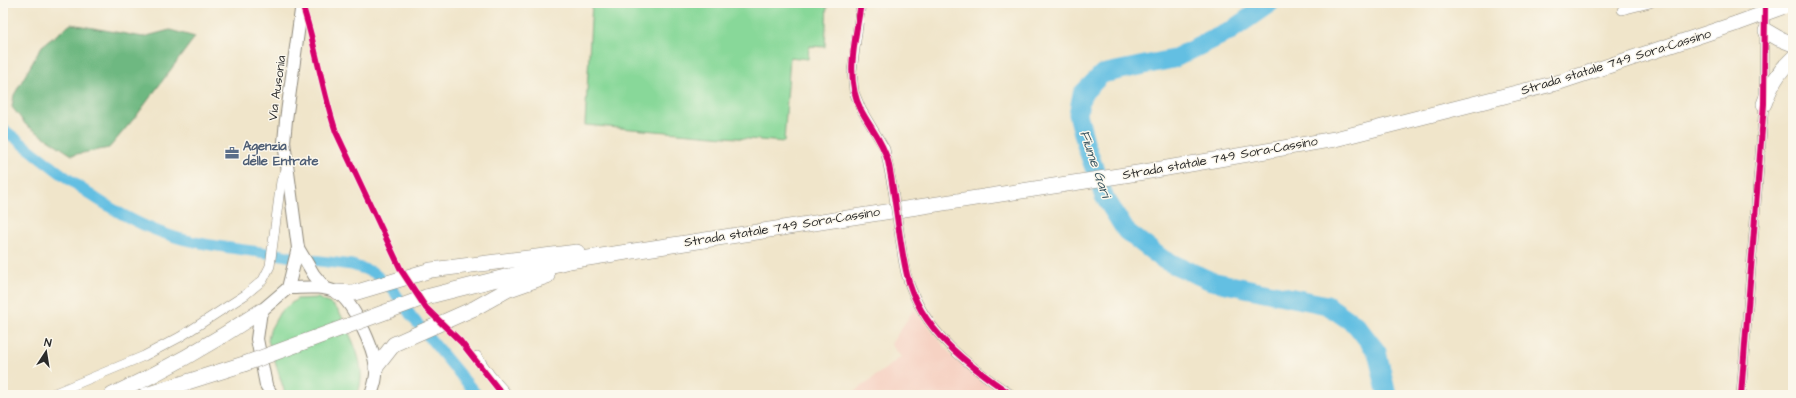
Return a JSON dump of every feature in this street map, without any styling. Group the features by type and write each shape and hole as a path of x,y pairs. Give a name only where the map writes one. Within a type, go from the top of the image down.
{"highway":[{"name":"Strada statale 749 Sora-Cassino","path":"146,395 244,364 426,297 568,261 1083,180 1144,172 1335,139 1560,82 1738,23 1787,5"},
{"path":"1766,30 1778,38 1793,44"},
{"path":"1764,104 1775,78 1793,58"},
{"path":"331,290 354,293 431,270 560,253 644,248"},
{"path":"376,368 394,344 475,308 507,290 540,278 644,248"},
{"path":"112,395 148,379 222,337 261,311"},
{"name":"Strada statale 749 Sora-Cassino","path":"181,395 244,364"}],"street":[{"name":"Via Ausonia","path":"288,288 298,248 284,142 302,3"},
{"path":"860,3 852,70 854,92 861,109 885,149 907,276 919,305 940,337 975,370 1012,395"},
{"path":"1622,10 1650,3"},
{"path":"1741,395 1764,104 1766,30 1765,3"},
{"path":"50,395 144,356 180,337 245,295 263,280 270,266 280,181 287,168"},
{"name":"Via Ausonia","path":"298,248 314,276 331,290 347,299 368,339 376,368 374,392"},
{"path":"272,395 266,385 257,339 261,311 288,288 331,290"},
{"path":"477,356 491,376 508,395"}],"shaded area":[{"path":"914,309 952,356 1002,395 850,395 901,357 891,344"}],"green space":[{"path":"592,3 827,3 825,47 809,46 808,59 790,57 784,142 585,125"},
{"path":"71,24 143,37 170,30 195,37 137,115 109,148 72,155 26,125 12,107 14,95 42,46"},
{"path":"318,298 335,307 343,318 354,345 360,361 361,370 360,386 357,395 286,395 285,393 268,340 270,330 280,312 297,299"}],"waterway":[{"name":"Fiume Gari","path":"1270,3 1230,31 1173,59 1102,74 1082,94 1078,114 1086,145 1104,196 1126,231 1164,260 1211,281 1327,305 1356,325 1377,352 1387,395"},
{"path":"3,129 64,176 107,206 153,230 189,241 268,253"},
{"path":"277,254 292,257"},
{"path":"312,260 352,265 373,272 393,290 412,317 477,395"}],"cycle path":[{"path":"861,3 854,44 852,71 853,84 861,110 880,141 886,154 904,261 913,294 922,312 934,329 948,344 979,372 1012,395"},
{"path":"1741,395 1764,104 1765,3"},
{"path":"302,4 336,132 401,270 426,308 461,342 503,395"}],"place":[{"name":"Agenzia delle Entrate","path":"232,153"}]}
